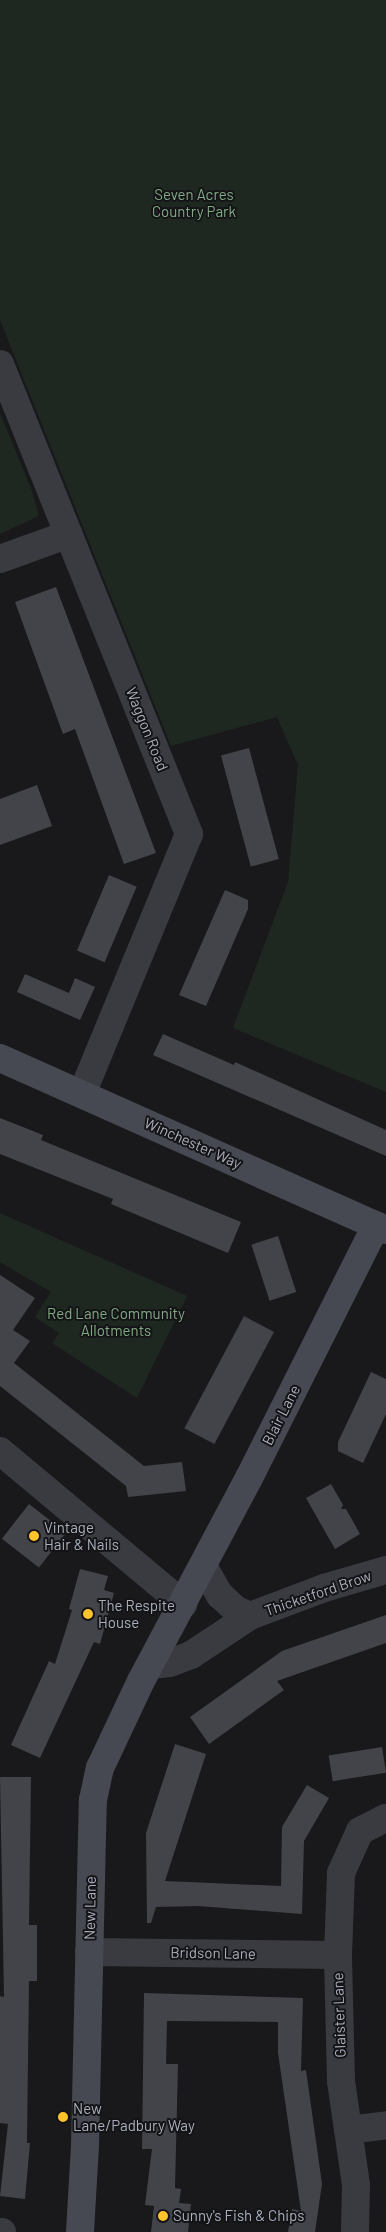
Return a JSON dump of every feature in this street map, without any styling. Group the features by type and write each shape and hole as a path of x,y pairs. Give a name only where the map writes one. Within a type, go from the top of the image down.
{"street":[{"name":"Waggon Road","path":"0,364 189,834 82,1093"},
{"path":"0,558 68,534"},
{"name":"Winchester Way","path":"0,1058 381,1228"},
{"name":"Blair Lane","path":"183,1604 381,1228"},
{"path":"0,1451 183,1604"},
{"name":"Thicketford Brow","path":"203,1566 220,1595 236,1610 250,1616"},
{"name":"Thicketford Brow","path":"151,1665 170,1663 191,1655 250,1616 324,1588 386,1570"},
{"name":"New Lane","path":"80,2232 85,2145 92,1800 100,1768 183,1604"},
{"name":"Glaister Lane","path":"355,2232 356,2185 341,2081 338,1955 340,1873 360,1831 386,1818"},
{"name":"Bridson Lane","path":"89,1952 338,1955"},
{"path":"348,2130 386,2125"}],"green space":[{"name":"Seven Acres Country Park","path":"0,0 386,0 386,1092 233,1028 288,882 298,765 277,717 171,746 0,320"},
{"path":"0,413 32,491 39,516 0,534"},
{"name":"Red Lane Community Allotments","path":"0,1213 187,1296 137,1398 52,1343 59,1333 35,1317 51,1292 0,1262"}],"building":[{"path":"56,587 156,853 124,864 75,729 63,734 15,602"},
{"path":"249,748 279,859 251,867 221,756"},
{"path":"37,785 52,826 0,845 0,799"},
{"path":"109,875 137,887 105,962 77,950"},
{"path":"225,890 248,900 248,909 206,1006 179,995"},
{"path":"25,974 69,993 75,978 95,987 80,1020 17,992"},
{"path":"163,1034 234,1065 235,1062 386,1130 386,1156 153,1055"},
{"path":"0,1118 43,1135 41,1140 241,1222 228,1253 111,1204 113,1199 0,1154"},
{"path":"278,1236 296,1292 270,1301 251,1245"},
{"path":"0,1275 35,1298 13,1330 30,1341 14,1363 144,1466 182,1462 186,1491 128,1497 126,1486 0,1386"},
{"path":"244,1316 274,1332 214,1444 184,1428"},
{"path":"371,1372 386,1379 386,1414 363,1463 338,1451 338,1442"},
{"path":"331,1484 343,1505 341,1509 346,1509 360,1534 335,1549 306,1498"},
{"name":"Vintage Hair & Nails","path":"29,1504 66,1533 39,1568 2,1539"},
{"path":"80,1569 108,1576 104,1590 114,1593 100,1644 94,1642 40,1758 11,1745 49,1661 55,1664 72,1610 69,1609"},
{"path":"386,1615 386,1643 277,1681 284,1690 209,1744 190,1717 282,1651"},
{"path":"175,1744 206,1754 165,1881 281,1886 282,1827 307,1785 329,1798 304,1841 302,1914 198,1906 156,1907 151,1923 147,1923 146,1833"},
{"path":"382,1747 386,1773 333,1781 329,1755"},
{"path":"0,1777 31,1777 29,1925 37,1925 37,1981 29,1981 27,2143 30,2143 25,2199 0,2196 8,2124 0,2123 0,1996 4,1997"},
{"path":"144,1993 303,1998 301,2071 306,2070 322,2184 315,2232 288,2232 292,2209 301,2211 278,2053 278,2022 167,2021 166,2064 178,2064 175,2188 181,2189 179,2203 191,2204 188,2232 151,2232 154,2206 145,2205 152,2149 142,2149"}],"place":[{"name":"Vintage Hair & Nails","path":"34,1536"},
{"name":"The Respite House","path":"88,1614"},
{"name":"New Lane/Padbury Way","path":"63,2117"},
{"name":"Sunny's Fish & Chips","path":"163,2216"}]}
